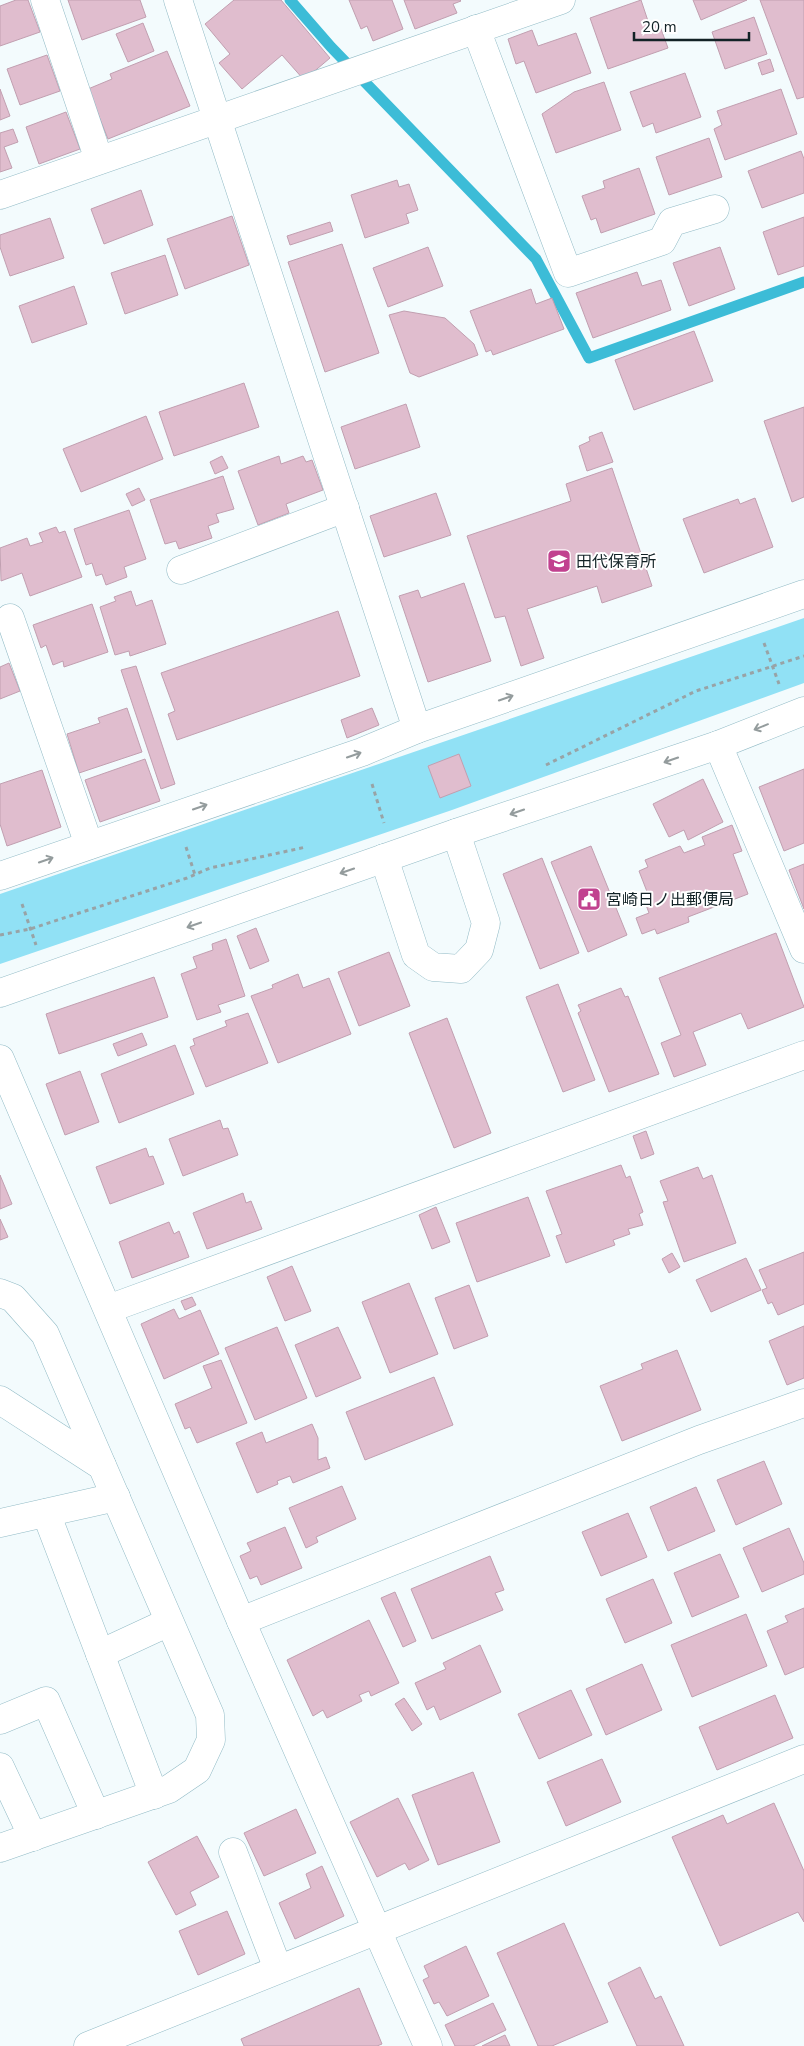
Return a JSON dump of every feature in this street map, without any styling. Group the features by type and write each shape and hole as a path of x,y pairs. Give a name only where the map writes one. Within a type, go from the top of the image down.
{"street":[{"path":"45,0 99,160"},
{"path":"178,0 219,119 417,729"},
{"path":"0,195 219,119 487,17 561,0"},
{"path":"487,17 568,273 662,241 672,222 715,209"},
{"path":"181,570 346,508"},
{"path":"0,876 362,752 417,729 804,594"},
{"path":"10,618 89,845"},
{"path":"0,993 389,856 718,745 797,713"},
{"path":"718,745 804,949"},
{"path":"389,856 416,955 433,967 461,969 480,950 486,923 456,833"},
{"path":"108,1309 804,1055"},
{"path":"0,1059 241,1621 428,2046"},
{"path":"0,1293 13,1298 45,1334 210,1716 211,1740 197,1770 169,1789 0,1848"},
{"path":"0,1400 102,1466"},
{"path":"241,1621 698,1440 804,1402"},
{"path":"0,1523 116,1497"},
{"path":"46,1513 154,1795"},
{"path":"100,1654 169,1622"},
{"path":"0,1720 46,1701 96,1815"},
{"path":"88,2046 804,1759"},
{"path":"0,1767 33,1837"},
{"path":"232,1852 278,1969"}],"path":[{"path":"754,612 772,665 797,713"},
{"path":"538,768 696,691 804,656"},
{"path":"362,752 389,856"},
{"path":"0,935 30,929 187,878 210,868 311,846"}],"shaded area":[{"path":"804,618 804,683 452,810 0,964 0,894"}],"building":[{"path":"16,0 28,0 40,32 0,46 0,6"},
{"path":"68,0 140,0 146,17 82,40"},
{"path":"234,0 281,0 330,58 304,80 282,55 242,89 219,63 230,54 205,24"},
{"path":"349,0 392,0 403,29 373,41 367,26 361,29"},
{"path":"404,0 461,1 453,4 457,13 415,29"},
{"path":"641,0 649,24 658,21 668,48 608,69 590,18"},
{"path":"693,0 747,0 701,20"},
{"path":"760,0 804,0 804,97 797,99"},
{"path":"754,17 767,54 725,69 712,32"},
{"path":"143,23 154,51 128,62 116,34"},
{"path":"532,30 538,46 576,33 591,73 536,93 524,61 516,64 508,39"},
{"path":"167,51 190,106 108,139 88,89 112,79 110,74"},
{"path":"47,55 60,91 20,105 7,69"},
{"path":"770,59 774,71 762,75 758,63"},
{"path":"685,73 701,117 656,133 653,123 643,127 630,92"},
{"path":"604,82 621,130 556,153 542,114 574,92"},
{"path":"0,89 10,116 0,120"},
{"path":"781,89 797,134 725,160 714,129 722,125 717,111"},
{"path":"66,112 80,149 39,164 26,127"},
{"path":"13,129 18,142 4,147 12,168 0,172 0,133"},
{"path":"709,138 722,177 669,195 656,157"},
{"path":"801,151 804,159 804,193 762,208 748,171"},
{"path":"639,168 655,214 601,233 596,218 591,220 582,196 605,188 603,181"},
{"path":"397,180 399,187 409,184 418,210 406,214 409,223 365,238 351,195"},
{"path":"141,190 153,225 104,244 91,209"},
{"path":"232,216 249,265 185,289 167,239"},
{"path":"804,217 804,266 778,275 763,232"},
{"path":"50,218 64,258 10,276 0,247 0,235"},
{"path":"330,222 333,231 290,245 287,236"},
{"path":"342,244 379,353 325,372 288,262"},
{"path":"428,247 443,286 388,307 373,268"},
{"path":"720,247 735,289 689,306 673,263"},
{"path":"165,255 178,295 125,314 111,273"},
{"path":"637,272 642,286 661,280 671,310 593,338 576,293"},
{"path":"74,286 87,324 32,343 19,306"},
{"path":"531,289 536,304 552,298 564,329 493,355 491,350 486,352 470,311"},
{"path":"404,311 445,318 474,344 478,355 419,377 410,373 389,315"},
{"path":"694,331 713,381 634,410 615,360"},
{"path":"244,383 259,427 174,456 159,412"},
{"path":"406,404 420,447 355,469 341,427"},
{"path":"804,407 804,497 792,502 764,421"},
{"path":"146,416 163,459 81,492 63,449"},
{"path":"602,432 613,462 587,471 579,446 590,441 589,437"},
{"path":"222,456 228,468 215,474 210,462"},
{"path":"279,456 281,464 303,456 306,462 312,460 323,490 286,504 289,513 258,525 238,471"},
{"name":"田代保育所","path":"612,468 652,586 602,603 597,586 527,609 544,658 521,666 505,616 495,618 467,536 571,501 566,484"},
{"path":"223,476 234,509 216,514 219,522 208,526 212,538 179,549 176,541 165,544 150,500"},
{"path":"139,488 145,500 132,506 126,494"},
{"path":"436,493 451,535 384,557 370,516"},
{"path":"755,498 773,547 704,573 683,519 738,499 740,504"},
{"path":"129,510 146,559 124,567 127,577 106,585 102,574 96,576 92,563 86,565 74,529"},
{"path":"56,527 59,533 65,531 82,577 30,596 22,573 1,581 0,548 27,538 30,546 43,542 39,533"},
{"path":"464,583 491,661 428,682 399,596 418,590 421,598"},
{"path":"131,591 136,606 152,600 166,644 130,656 129,651 115,655 100,607 116,601 114,597"},
{"path":"92,604 108,652 64,667 63,661 53,665 46,645 41,648 33,625"},
{"path":"338,611 360,676 177,740 168,714 175,711 161,673"},
{"path":"9,663 20,691 0,699 0,667"},
{"path":"136,666 175,784 161,789 121,670"},
{"path":"127,708 142,752 79,773 67,734 100,723 98,718"},
{"path":"372,708 379,725 347,738 341,720"},
{"path":"459,754 471,786 440,798 428,766"},
{"path":"145,759 160,801 100,822 85,780"},
{"path":"804,769 804,843 784,851 759,787"},
{"path":"42,770 61,827 7,846 0,824 0,784"},
{"path":"703,779 723,822 688,840 684,830 669,837 653,804"},
{"path":"732,825 742,851 733,854 748,894 688,917 689,922 657,934 655,929 642,934 636,918 649,913 646,905 651,902 639,871 648,867 645,860 680,846 684,853 705,845 702,837"},
{"name":"宮崎日ノ出郵便局","path":"591,846 627,935 588,952 551,862"},
{"path":"542,858 579,953 540,969 503,874"},
{"path":"804,864 804,909 789,870"},
{"path":"256,928 269,961 250,969 237,936"},
{"path":"776,933 804,1007 748,1029 741,1013 693,1032 706,1065 674,1077 661,1043 681,1035 659,978"},
{"path":"226,939 245,996 218,1005 221,1012 197,1020 181,974 197,968 193,957 213,950 212,944"},
{"path":"389,952 410,1006 359,1026 338,972"},
{"path":"298,974 303,988 329,978 351,1034 278,1063 251,996 273,988 272,985"},
{"path":"154,977 168,1017 59,1054 46,1014"},
{"path":"558,984 595,1080 563,1092 526,997"},
{"path":"621,988 625,997 628,996 659,1074 609,1092 578,1013 581,1011 578,1005"},
{"path":"248,1013 268,1063 206,1087 190,1047 195,1045 193,1039 227,1026 225,1021"},
{"path":"447,1018 491,1133 454,1148 409,1033"},
{"path":"142,1033 147,1045 118,1056 113,1044"},
{"path":"175,1045 194,1094 119,1123 101,1074"},
{"path":"80,1071 99,1122 65,1135 46,1084"},
{"path":"220,1120 223,1129 228,1128 238,1155 183,1176 169,1139"},
{"path":"646,1131 654,1154 641,1159 633,1136"},
{"path":"146,1148 149,1157 153,1156 164,1184 110,1204 96,1167"},
{"path":"621,1165 626,1178 630,1176 643,1212 639,1214 643,1225 628,1229 630,1234 613,1240 615,1245 566,1263 556,1236 562,1234 546,1191"},
{"path":"698,1167 703,1179 712,1175 736,1243 684,1262 663,1202 668,1201 660,1181"},
{"path":"0,1175 12,1204 0,1209"},
{"path":"243,1193 246,1203 251,1201 262,1229 207,1249 193,1213"},
{"path":"528,1197 550,1256 477,1282 456,1223"},
{"path":"436,1207 450,1242 432,1249 419,1215"},
{"path":"0,1219 8,1237 0,1240"},
{"path":"169,1222 174,1234 179,1231 189,1257 132,1278 119,1242"},
{"path":"804,1252 804,1304 778,1315 772,1302 768,1304 762,1290 767,1288 759,1270"},
{"path":"672,1253 680,1267 669,1273 662,1259"},
{"path":"746,1258 761,1290 711,1312 696,1280"},
{"path":"292,1266 311,1311 285,1321 267,1277"},
{"path":"409,1283 438,1354 390,1373 362,1302"},
{"path":"469,1285 488,1336 454,1349 435,1298"},
{"path":"192,1297 196,1305 185,1310 181,1301"},
{"path":"174,1309 179,1319 200,1310 219,1354 164,1379 141,1324"},
{"path":"804,1326 804,1378 787,1385 769,1341"},
{"path":"277,1327 307,1398 255,1420 225,1348"},
{"path":"338,1327 361,1378 316,1397 295,1345"},
{"path":"677,1350 701,1410 622,1441 600,1386 643,1369 641,1364"},
{"path":"221,1360 247,1423 197,1443 190,1427 185,1429 175,1404 212,1388 203,1366"},
{"path":"434,1377 453,1425 365,1460 346,1412"},
{"path":"312,1424 318,1438 318,1460 326,1457 330,1468 293,1483 290,1476 277,1481 278,1484 257,1493 236,1443 262,1432 266,1443"},
{"path":"764,1461 782,1504 736,1525 717,1480"},
{"path":"342,1486 356,1519 316,1537 318,1542 306,1548 289,1508"},
{"path":"696,1487 715,1531 668,1551 650,1507"},
{"path":"628,1513 647,1557 601,1576 582,1532"},
{"path":"285,1527 302,1568 261,1585 257,1576 250,1579 240,1556 251,1551 247,1543"},
{"path":"789,1528 804,1563 804,1574 762,1592 743,1548"},
{"path":"720,1554 739,1597 692,1617 674,1573"},
{"path":"490,1556 504,1590 495,1593 503,1610 432,1639 411,1589"},
{"path":"653,1579 672,1623 625,1643 606,1599"},
{"path":"395,1592 416,1641 403,1647 381,1598"},
{"path":"804,1608 804,1667 785,1675 767,1631 788,1622 785,1616"},
{"path":"746,1614 767,1666 692,1697 671,1645"},
{"path":"369,1620 399,1683 371,1696 369,1691 359,1695 362,1701 327,1718 323,1710 313,1716 287,1660"},
{"path":"480,1645 501,1692 440,1720 434,1706 427,1710 415,1683 446,1669 443,1663"},
{"path":"642,1664 662,1710 606,1735 586,1689"},
{"path":"571,1690 592,1735 539,1759 518,1714"},
{"path":"775,1695 793,1738 717,1770 699,1727"},
{"path":"404,1698 422,1724 412,1731 395,1704"},
{"path":"602,1759 621,1802 566,1826 547,1782"},
{"path":"473,1772 500,1842 438,1865 412,1795"},
{"path":"398,1798 429,1860 409,1870 405,1863 377,1877 350,1822"},
{"path":"774,1803 804,1871 804,1922 798,1912 720,1946 672,1837 723,1815 727,1824"},
{"path":"296,1809 316,1853 264,1876 244,1833"},
{"path":"197,1836 219,1877 190,1892 196,1905 176,1915 148,1862"},
{"path":"322,1866 344,1916 295,1939 279,1903 311,1888 306,1874"},
{"path":"227,1911 245,1954 198,1975 179,1931"},
{"path":"564,1923 608,2022 552,2046 538,2046 497,1953"},
{"path":"466,1946 489,1996 447,2016 439,2002 434,2004 423,1980 429,1977 424,1966"},
{"path":"640,1967 655,1999 661,1996 684,2046 637,2046 608,1983"},
{"path":"359,1988 382,2044 377,2046 244,2046 241,2039"},
{"path":"493,2003 506,2030 473,2046 455,2046 445,2025"},
{"path":"505,2035 510,2046 482,2046"}],"waterway":[{"path":"290,0 331,47 536,259 589,358 804,282"}],"place":[{"name":"田代保育所","path":"559,561"},
{"name":"宮崎日ノ出郵便局","path":"589,899"}]}
